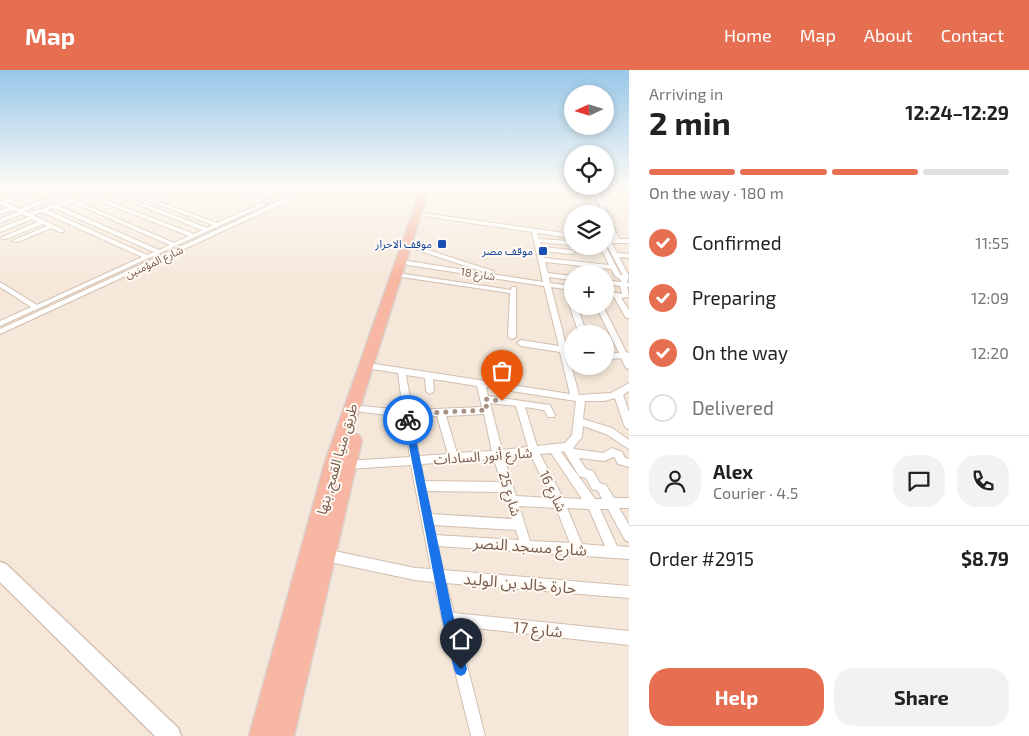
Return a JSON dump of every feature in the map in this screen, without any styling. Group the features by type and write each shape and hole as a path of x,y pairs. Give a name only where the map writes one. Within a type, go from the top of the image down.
{"highway":[{"name":"طريق منيا القمح, بنها","path":"266,733 334,462 416,217"},
{"name":"طريق منيا القمح, بنها","path":"266,733 323,554 362,409 423,217"}],"street":[{"path":"0,230 29,217"},
{"path":"33,217 62,231"},
{"path":"58,217 147,257"},
{"path":"78,217 159,252"},
{"path":"76,225 95,217"},
{"path":"113,217 175,244"},
{"path":"145,217 194,236"},
{"path":"174,217 207,230"},
{"path":"195,217 216,225"},
{"name":"شارع المؤمنين","path":"0,324 234,217"},
{"name":"شارع المؤمنين","path":"0,332 249,217"},
{"path":"445,217 564,234"},
{"path":"607,217 617,242"},
{"path":"4,238 43,222"},
{"path":"14,241 52,226"},
{"path":"520,343 564,350 534,230"},
{"path":"536,240 564,243"},
{"path":"614,242 629,242"},
{"path":"539,249 564,251"},
{"path":"573,255 574,263"},
{"path":"615,255 629,256"},
{"path":"615,255 626,276 625,284 628,297 616,295"},
{"path":"542,260 593,265"},
{"path":"408,262 484,269 498,277"},
{"path":"408,262 514,290 512,337"},
{"name":"شارع 18","path":"408,262 564,287"},
{"path":"614,268 625,284"},
{"path":"545,275 564,277"},
{"path":"0,284 36,307"},
{"path":"616,295 629,316"},
{"path":"605,315 626,355 629,366"},
{"path":"375,367 578,398 623,393 629,386"},
{"path":"402,372 407,414 431,540 448,619 478,736"},
{"path":"573,375 578,398 578,421 577,436 569,450 583,474 589,475 596,486 602,488 629,536"},
{"path":"428,376 430,391"},
{"name":"شارع 25","path":"482,384 498,456 526,546"},
{"path":"618,394 629,425"},
{"path":"362,409 407,414 440,412 486,404 519,403 548,407 551,415"},
{"name":"شارع 16","path":"519,403 534,453 560,503 578,549"},
{"path":"440,412 454,458"},
{"path":"578,421 609,431 629,445"},
{"path":"554,450 592,504 614,552"},
{"name":"شارع أنور السادات","path":"346,464 498,456 554,450 569,450 604,457 612,452 619,455 621,461 629,463"},
{"path":"420,486 508,487"},
{"path":"512,501 592,504 629,502"},
{"path":"427,519 520,525"},
{"name":"شارع مسجد النصر","path":"431,540 629,553"},
{"name":"حارة خالد بن الوليد","path":"323,554 384,568 439,576 629,592"},
{"path":"0,570 170,736"},
{"name":"شارع 17","path":"448,619 629,638"}],"shaded area":[{"path":"0,217 564,217 564,255 614,255 614,217 629,217 629,736 0,736"}],"way so far":[{"path":"408,420 407,414 487,410 485,399 502,401"}],"place":[{"name":"موقف الاحرار","path":"442,244"},
{"name":"موقف مصر","path":"543,251"}],"route":[{"path":"408,420 448,619 461,669"}]}
